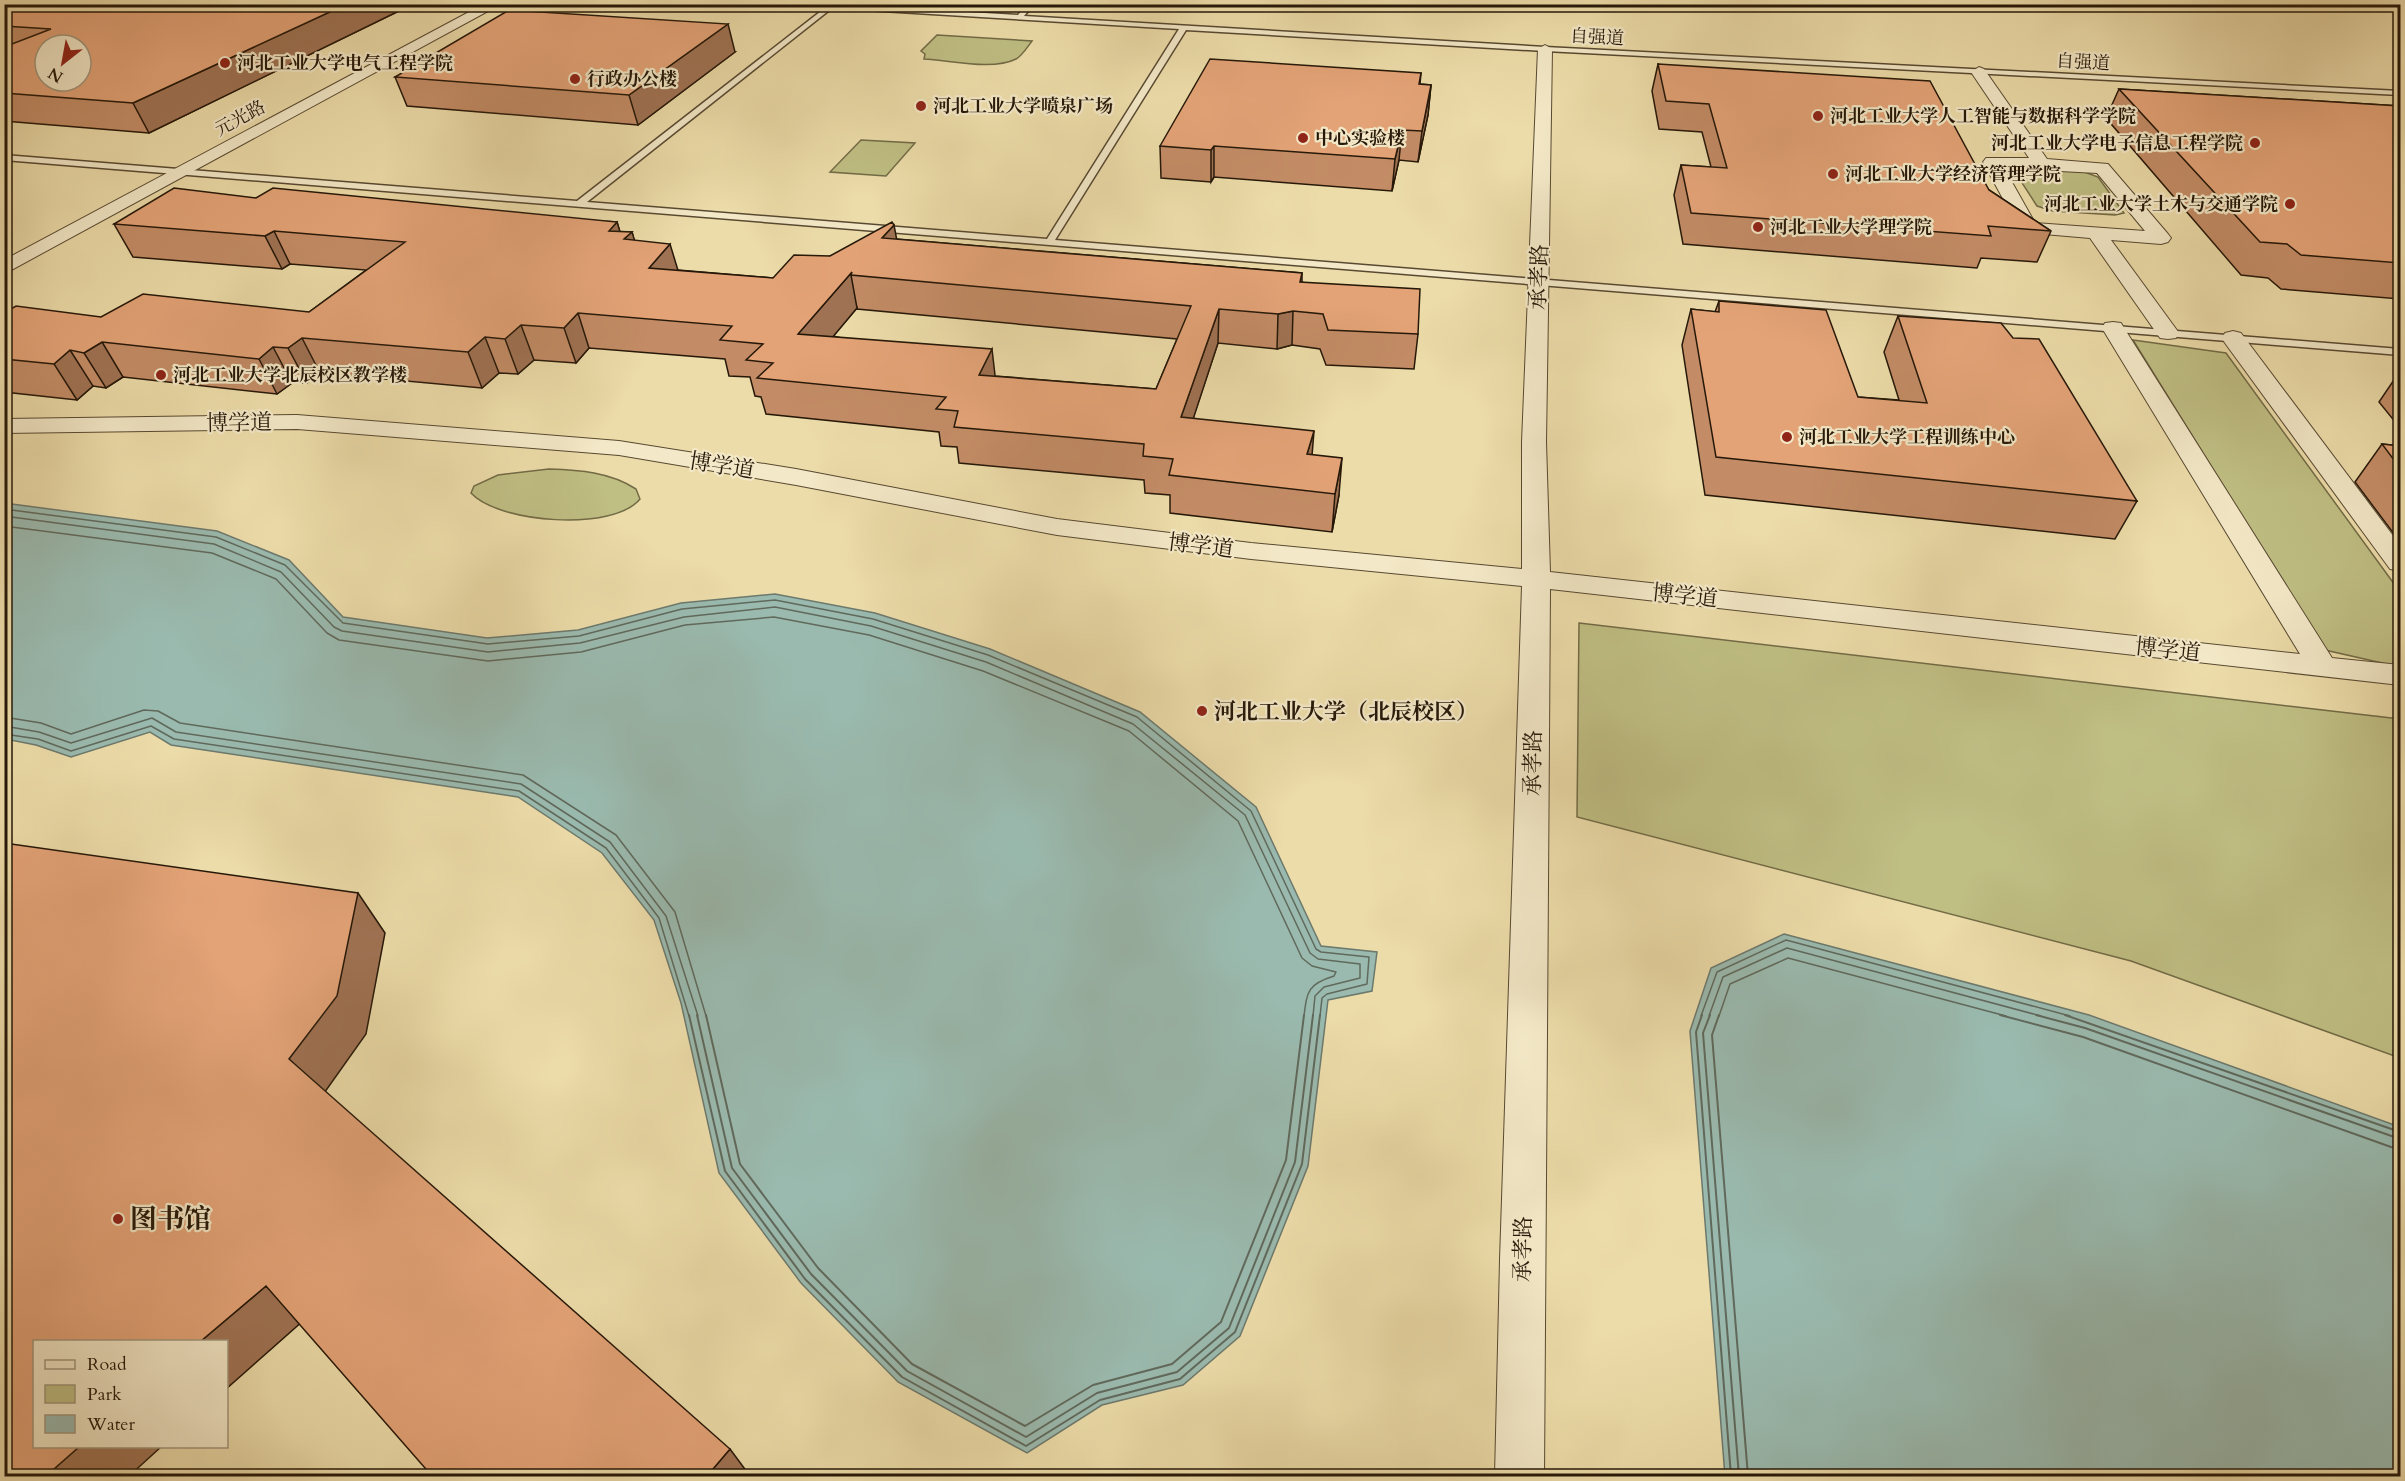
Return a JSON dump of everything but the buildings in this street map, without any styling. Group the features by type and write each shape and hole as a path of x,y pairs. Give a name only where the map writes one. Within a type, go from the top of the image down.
{"street":[{"name":"元光路","path":"4,268 495,4"},
{"name":"承孝路","path":"1520,1476 1522,1260 1536,579 1534,442 1545,50"},
{"path":"1979,72 2042,164"},
{"path":"1992,162 2102,168 2161,237 2096,233 2028,228 1992,162"},
{"path":"2096,233 2168,333"},
{"path":"2113,328 2322,666"},
{"path":"2233,338 2400,563"},
{"name":"博学道","path":"4,426 297,422 619,448 796,477 1057,527 1251,551 1536,579 2400,675"}],"lane":[{"name":"自强道","path":"793,4 986,13 1019,18 1545,50 2400,93"},
{"path":"1019,18 1031,4"},
{"path":"580,203 830,6"},
{"path":"1050,241 1184,27"},
{"path":"4,157 2400,352"}],"green space":[{"path":"937,35 1032,41 1018,58 995,64 983,65 924,59 925,54 921,51"},
{"path":"861,140 915,143 886,176 830,172"},
{"path":"2021,167 2082,171 2098,177 2124,213 2115,215 2053,211 2037,206 2015,172"},
{"path":"2133,340 2226,353 2400,592 2400,667 2325,650"},
{"path":"549,469 605,475 636,489 640,499 626,509 606,516 582,520 556,520 505,511 485,503 471,493 474,486 498,475"},
{"path":"1579,623 2400,719 2400,1058 2131,961 1577,817"}],"water":[{"path":"4,503 217,531 289,560 343,617 487,638 578,630 681,603 775,594 875,613 990,649 1140,712 1256,807 1321,946 1377,952 1372,991 1328,1000 1308,1166 1240,1336 1183,1385 1102,1405 1027,1453 898,1382 801,1283 719,1173 681,1003 654,920 602,853 518,797 171,745 150,732 71,757 36,745 5,739"},
{"path":"1784,934 2089,1015 2400,1127 2400,1476 1725,1476 1690,1031 1711,968"}],"place":[{"name":"河北工业大学电气工程学院","path":"225,63"},
{"name":"行政办公楼","path":"575,79"},
{"name":"河北工业大学喷泉广场","path":"921,106"},
{"name":"河北工业大学人工智能与数据科学学院","path":"1818,116"},
{"name":"中心实验楼","path":"1303,138"},
{"name":"河北工业大学电子信息工程学院","path":"2255,143"},
{"name":"河北工业大学经济管理学院","path":"1833,174"},
{"name":"河北工业大学土木与交通学院","path":"2290,204"},
{"name":"河北工业大学理学院","path":"1758,227"},
{"name":"河北工业大学北辰校区教学楼","path":"161,375"},
{"name":"河北工业大学工程训练中心","path":"1787,437"},
{"name":"河北工业大学（北辰校区）","path":"1202,711"},
{"name":"图书馆","path":"118,1219"}]}
